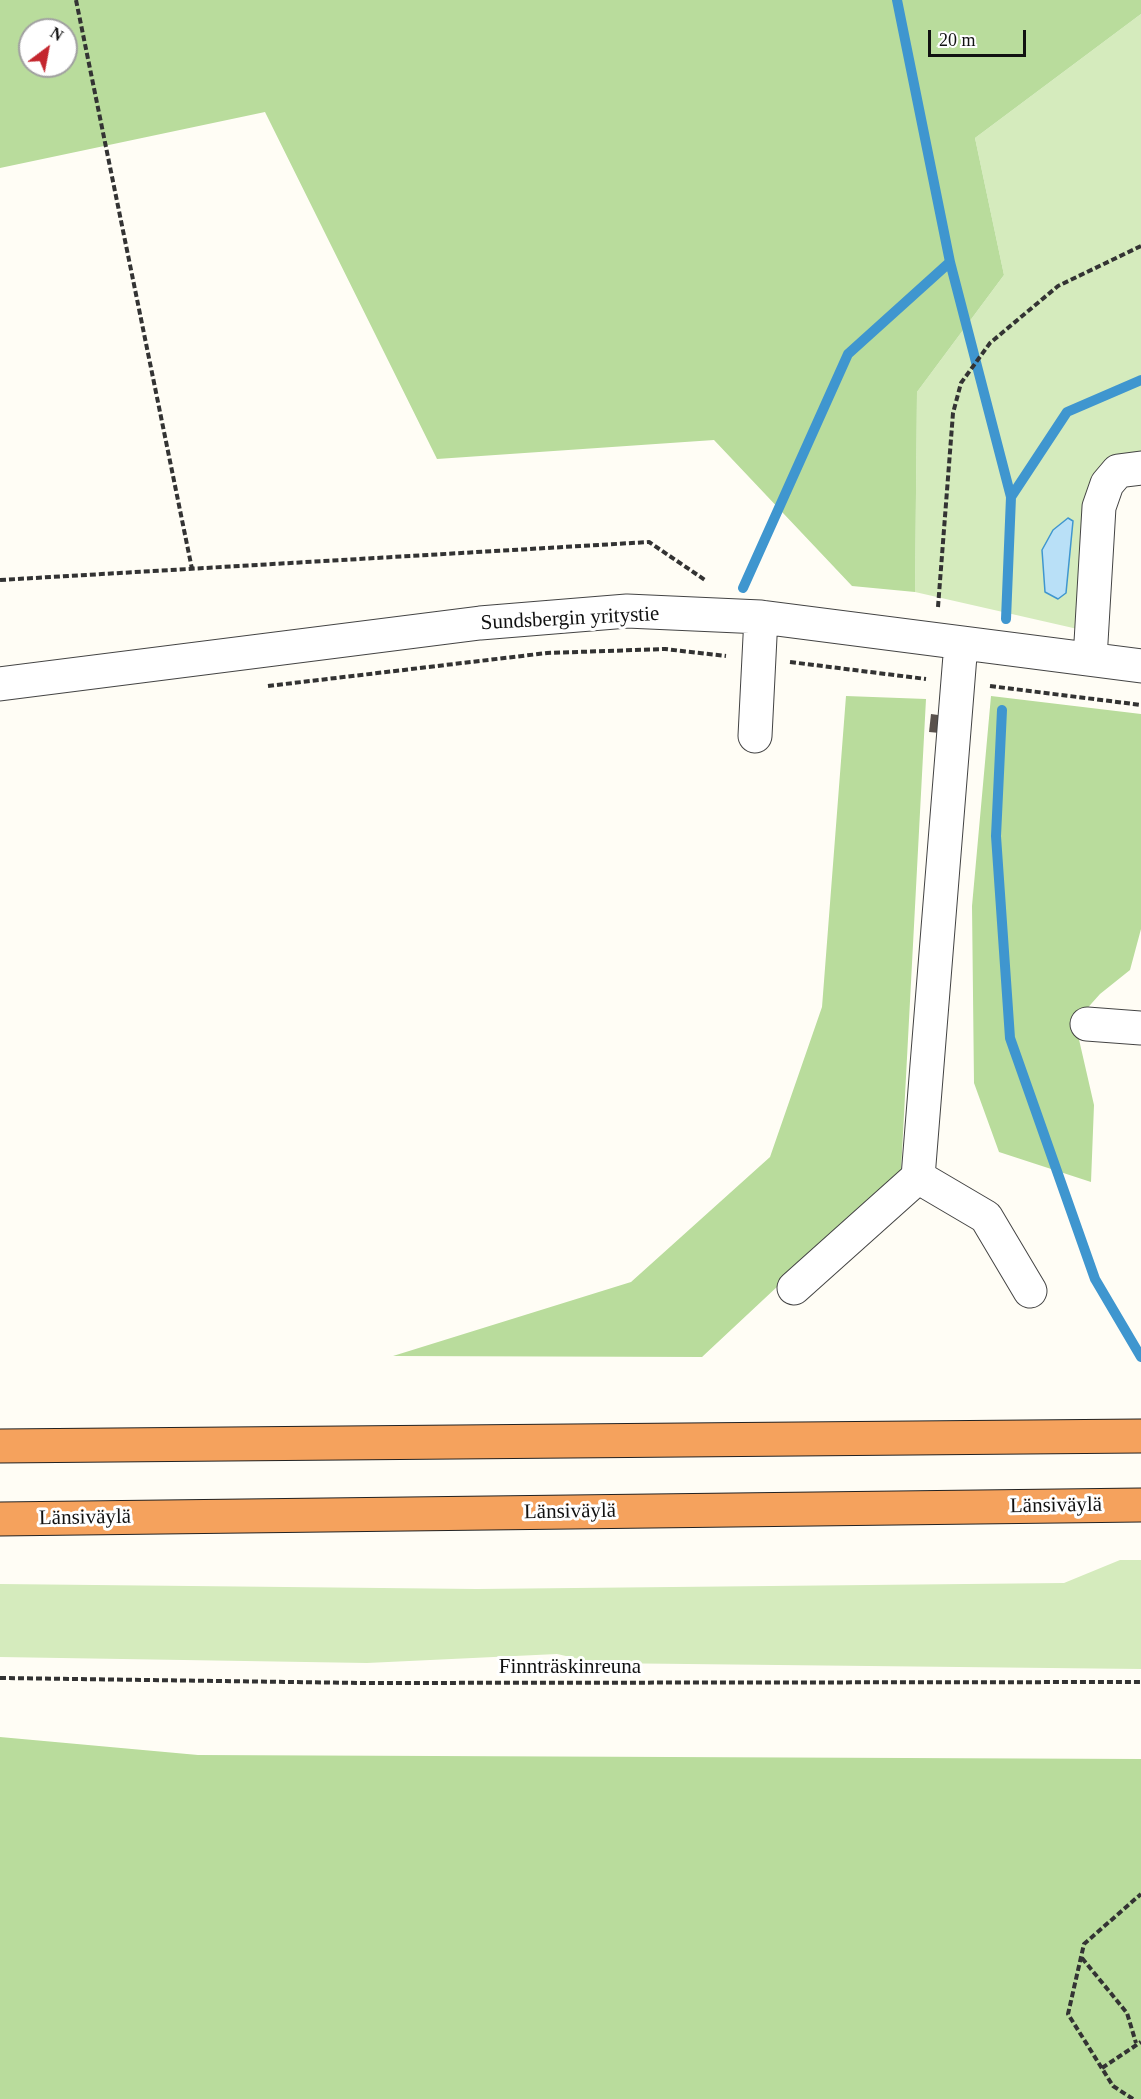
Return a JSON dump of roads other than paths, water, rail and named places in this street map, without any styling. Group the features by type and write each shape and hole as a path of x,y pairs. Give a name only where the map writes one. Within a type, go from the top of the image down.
{"highway":[{"path":"0,1446 1141,1436"},
{"name":"Länsiväylä","path":"0,1519 1141,1505"}],"street":[{"path":"1090,659 1099,507 1107,484 1118,471 1141,468"},
{"name":"Sundsbergin yritystie","path":"0,684 480,623 627,611 760,617 1141,666"},
{"path":"755,736 760,617"},
{"path":"794,1288 918,1177 948,641"},
{"path":"1087,1024 1141,1028"},
{"path":"918,1177 986,1217 1030,1291"}],"water":[{"path":"1068,518 1073,521 1066,593 1058,599 1045,592 1042,550 1053,530"}],"waterway":[{"path":"897,0 950,262 1011,497"},
{"path":"743,588 848,354 950,262"},
{"path":"1006,619 1011,497 1067,412 1141,380"},
{"path":"1002,710 996,836 1010,1038 1095,1279 1141,1357"}]}
